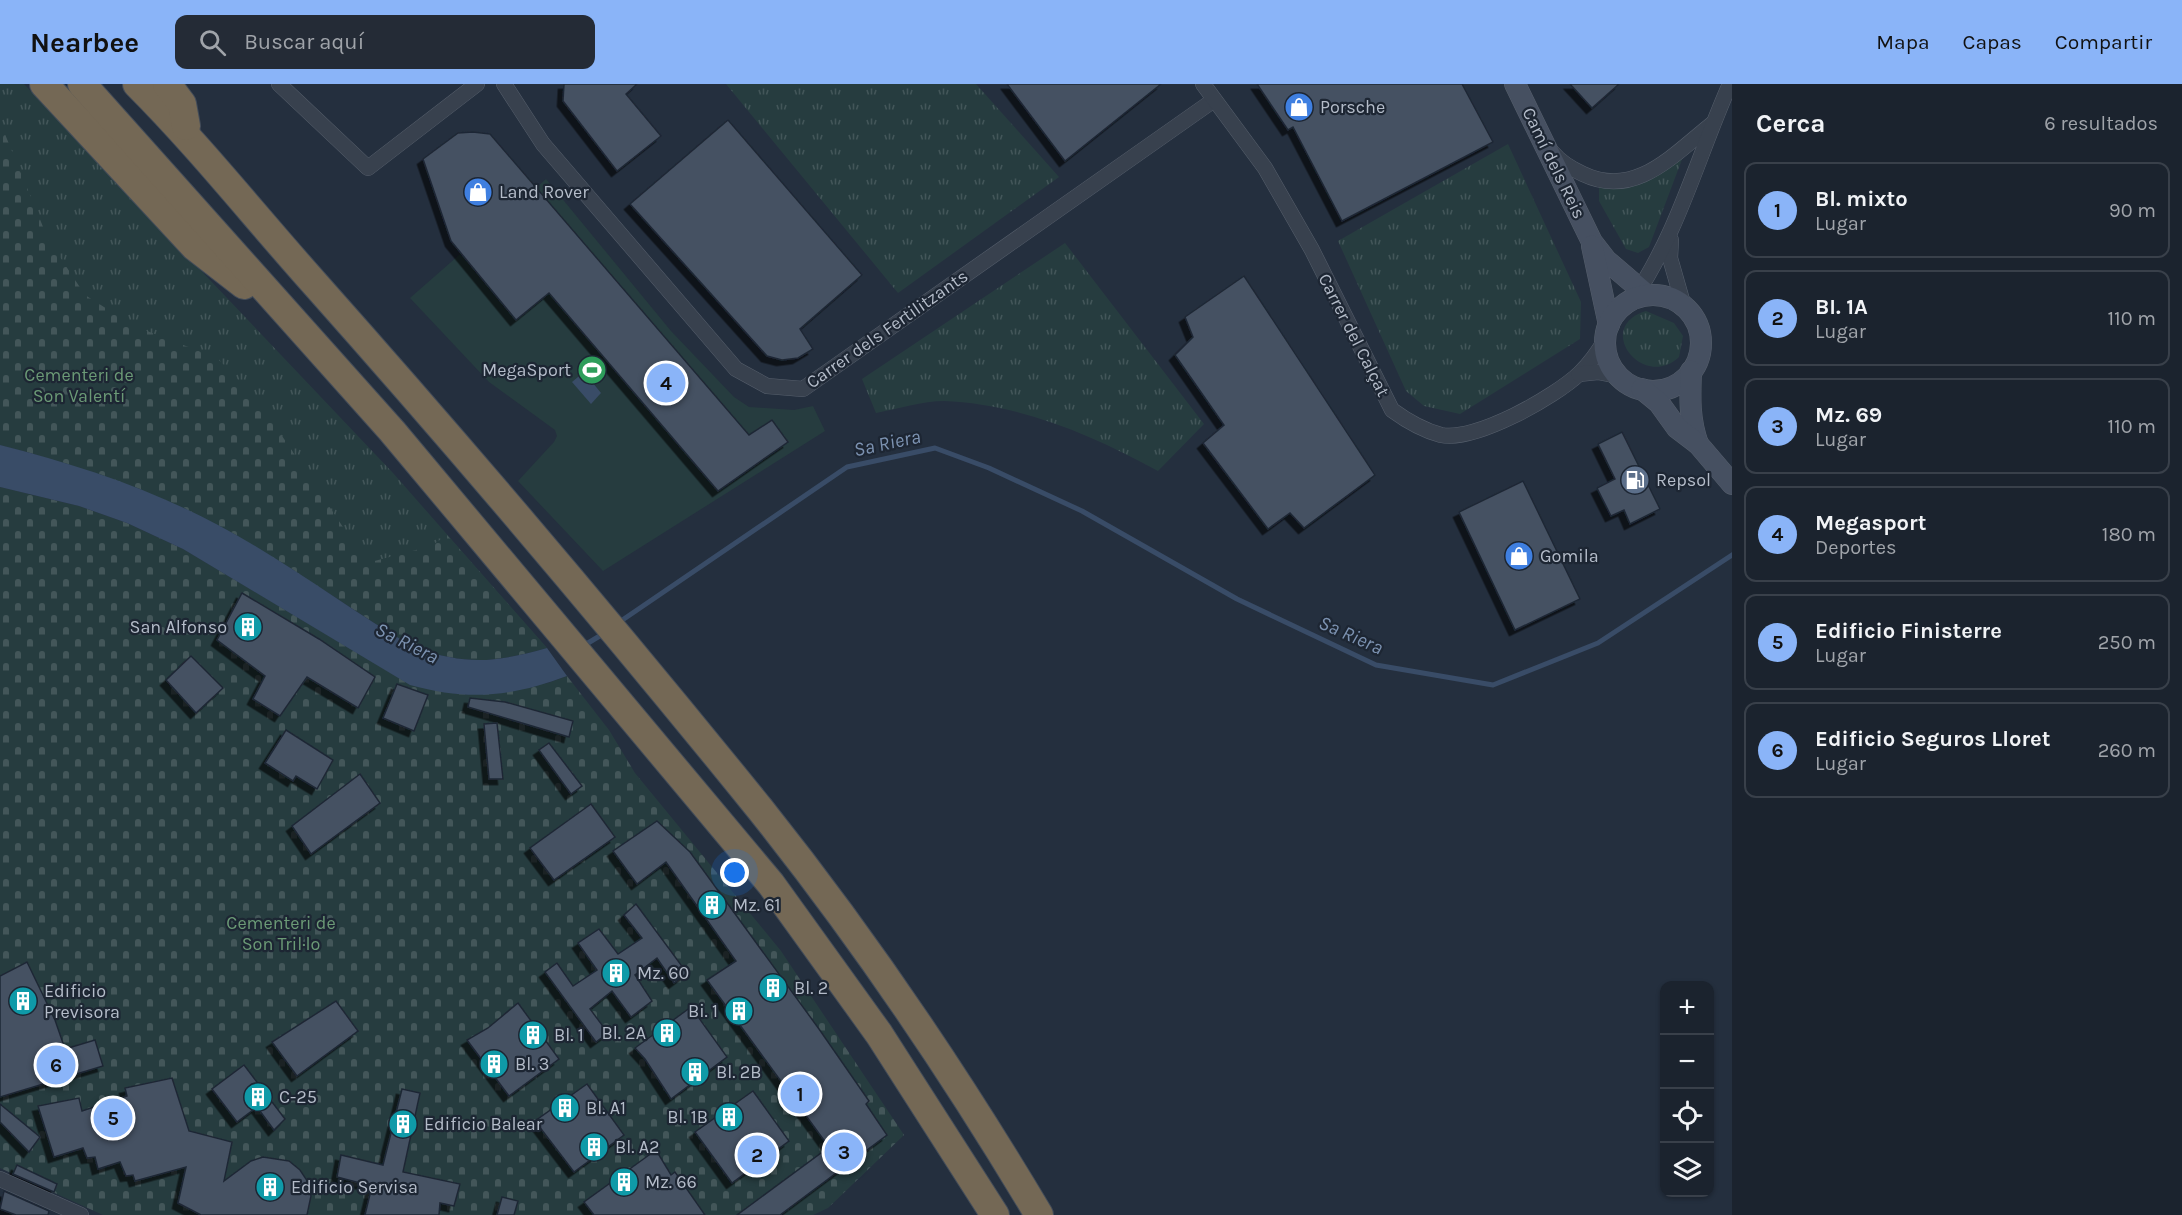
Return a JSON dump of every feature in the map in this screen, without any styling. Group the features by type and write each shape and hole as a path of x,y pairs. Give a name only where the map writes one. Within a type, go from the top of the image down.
{"highway":[{"path":"44,84 195,247 303,330"},
{"path":"82,84 303,330 704,802 799,920 912,1082 995,1215"},
{"path":"137,84 187,134 268,232 418,399 664,690 789,845 869,953 951,1073 1039,1215"},
{"path":"166,84 182,104 187,134"}],"street":[{"path":"279,84 368,168 477,84"},
{"name":"Carrer dels Fertilitzants","path":"504,84 543,144 736,369 767,386 803,389 1214,100"},
{"name":"Carrer del Calçat","path":"1203,84 1265,168 1306,240 1392,410 1413,425 1442,435 1471,434 1495,426 1579,374"},
{"name":"Camí dels Reis","path":"1515,84 1592,242"},
{"path":"1545,142 1569,167 1600,182 1616,184 1629,182 1646,174 1712,124 1727,106 1730,84"},
{"path":"1579,374 1607,332 1615,314 1640,294 1672,234 1712,124"},
{"path":"1642,389 1669,389 1684,380 1699,355 1701,339 1697,324 1684,307 1670,258 1672,234"},
{"path":"1592,242 1606,260 1640,294 1663,297 1684,307"},
{"path":"1592,242 1607,332 1606,357 1623,381 1642,389 1659,403 1677,428 1698,444 1732,484"},
{"path":"1691,371 1690,410 1692,427 1698,444"},
{"path":"1579,374 1598,372 1618,375"},
{"path":"0,1179 81,1215"}],"green space":[{"name":"Cementeri de Son Valentí","path":"0,84 24,84 393,473 547,648 323,590 243,540 35,454 0,445"},
{"path":"726,84 976,84 1059,177 898,293"},
{"name":"Cementeri de Son Valentí","path":"0,122 48,239 85,295 134,326 217,358 260,403 367,563 431,546 447,535 547,648 511,657 481,660 450,657 415,648 268,554 192,512 112,478 0,445"},
{"path":"1508,144 1581,302 1580,339 1460,414 1424,406 1406,391 1338,241"},
{"path":"1684,154 1649,247 1638,253 1626,249 1599,201 1599,187 1625,186 1644,180"},
{"name":"MegaSport","path":"546,179 671,331 734,397 749,407 794,410 813,406 825,431 603,571 518,481 554,442 557,436 555,430 489,382 410,298"},
{"path":"1065,243 1204,424 1158,471 1082,434 1001,408 973,403 936,401 876,413 862,379"},
{"path":"1646,311 1674,323 1683,336 1679,357 1665,365 1651,366 1639,362 1629,353 1624,342 1624,330 1631,319"},
{"name":"Cementeri de Son Tril·lo","path":"0,487 79,506 127,523 183,549 411,685 458,694 548,683 567,676 609,730 635,773 781,951 904,1135 828,1208 813,1215 103,1215 0,1168"}],"water":[{"path":"584,372 601,393 591,404 572,382"},
{"path":"0,445 111,478 192,512 268,554 415,648 450,657 481,660 511,657 547,648 567,676 527,689 489,694 451,693 410,685 183,549 127,523 79,506 0,487"}],"building":[{"path":"564,84 637,84 626,94 661,136 617,171 563,101"},
{"path":"1007,84 1161,84 1065,161"},
{"path":"1257,84 1462,84 1493,142 1342,221 1293,127 1288,130"},
{"path":"1570,84 1619,84 1592,108"},
{"path":"728,120 862,275 800,329 813,349 798,358 782,360 767,356 630,204"},
{"path":"458,133 490,134 749,435 772,420 788,442 718,491 549,293 516,320 451,241 423,159"},
{"path":"1244,276 1375,475 1304,528 1290,513 1268,529 1203,443 1224,425 1175,355 1193,337 1185,317"},
{"path":"1622,432 1660,509 1630,524 1624,510 1611,516 1597,488 1615,479 1598,444"},
{"name":"Gomila","path":"1523,481 1580,599 1515,630 1459,512"},
{"path":"242,593 319,639 375,677 358,708 307,677 280,716 253,699 265,676 217,640"},
{"path":"191,656 223,688 196,713 166,680"},
{"path":"397,684 428,695 414,731 383,718"},
{"path":"470,698 505,702 573,721 569,737 468,707"},
{"path":"497,723 503,779 489,779 484,724"},
{"path":"286,730 333,760 317,789 296,776 293,781 265,763"},
{"path":"549,743 582,786 571,794 539,750"},
{"path":"360,774 380,803 311,854 292,826"},
{"path":"591,804 615,837 554,880 530,848"},
{"path":"657,821 690,852 819,1029 869,1101 866,1104 887,1135 780,1215 737,1215 829,1147 707,980 736,961 666,862 637,884 613,851"},
{"path":"636,904 687,973 674,983 657,958 635,975 652,1001 631,1017 612,991 590,1009 608,1033 596,1042 545,972 557,963 573,986 597,970 578,943 599,929 618,954 642,938 624,915"},
{"path":"27,962 55,1020 65,1049 95,1040 103,1066 0,1097 0,976"},
{"path":"336,1001 358,1031 297,1076 272,1042"},
{"path":"518,1003 559,1059 509,1096 467,1040 488,1028"},
{"path":"691,1007 727,1057 671,1099 645,1059 635,1048"},
{"path":"244,1065 285,1119 274,1130 257,1107 237,1122 212,1089"},
{"path":"172,1078 189,1131 232,1142 224,1181 251,1161 263,1157 289,1161 300,1170 308,1182 311,1196 307,1215 201,1215 178,1203 186,1167 135,1181 133,1175 126,1176 120,1162 98,1169 95,1157 87,1158 83,1148 54,1157 38,1106 79,1098 82,1111 127,1096 125,1088"},
{"path":"587,1084 624,1135 574,1172 535,1121"},
{"name":"Edificio Balear","path":"402,1089 420,1093 403,1172 460,1184 454,1206 440,1203 439,1215 365,1215 372,1186 337,1177 341,1155 383,1165"},
{"path":"753,1091 789,1141 732,1183 695,1132"},
{"path":"0,1104 40,1137 29,1152 0,1122"},
{"path":"656,1150 671,1175 675,1172 705,1215 594,1215 584,1202"},
{"path":"17,1165 57,1184 54,1192 13,1174"},
{"path":"4,1191 49,1211 48,1215 16,1215 0,1209"},
{"path":"502,1197 518,1201 514,1215 497,1215"}],"waterway":[{"name":"Sa Riera","path":"618,623 847,467 935,448 989,468 1082,511 1237,599 1376,665 1493,685 1598,643 1732,555"},
{"name":"Sa Riera","path":"583,646 603,634"}],"place":[{"name":"Porsche","path":"1299,107"},
{"name":"Land Rover","path":"478,192"},
{"name":"MegaSport","path":"592,370"},
{"name":"Megasport","path":"666,383"},
{"name":"Repsol","path":"1635,480"},
{"name":"Gomila","path":"1519,556"},
{"name":"San Alfonso","path":"248,627"},
{"name":"Mz. 61","path":"712,905"},
{"name":"Mz. 60","path":"616,973"},
{"name":"Bl. 2","path":"773,988"},
{"name":"Edificio Previsora","path":"23,1001"},
{"name":"Bi. 1","path":"739,1011"},
{"name":"Bl. 2A","path":"667,1033"},
{"name":"Bl. 1","path":"533,1035"},
{"name":"Bl. 3","path":"494,1064"},
{"name":"Edificio Seguros Lloret","path":"56,1065"},
{"name":"Bl. 2B","path":"695,1072"},
{"name":"Bl. mixto","path":"800,1094"},
{"name":"C-25","path":"258,1097"},
{"name":"Bl. A1","path":"565,1108"},
{"name":"Bl. 1B","path":"729,1117"},
{"name":"Edificio Finisterre","path":"113,1118"},
{"name":"Edificio Balear","path":"403,1124"},
{"name":"Bl. A2","path":"594,1147"},
{"name":"Mz. 69","path":"844,1152"},
{"name":"BI. 1A","path":"757,1155"},
{"name":"Mz. 66","path":"624,1182"},
{"name":"Edificio Servisa","path":"270,1187"}]}
